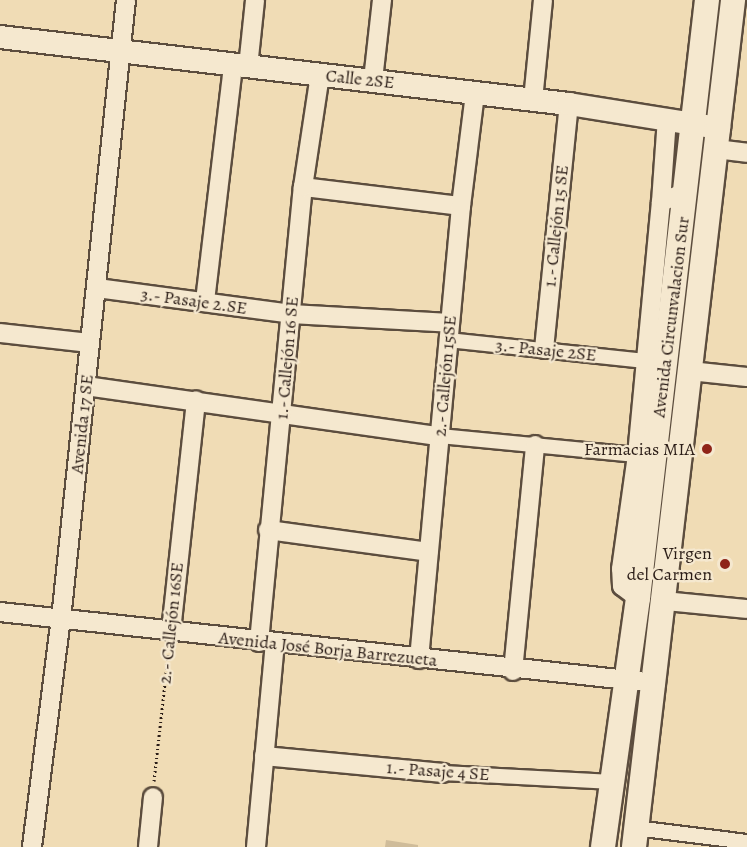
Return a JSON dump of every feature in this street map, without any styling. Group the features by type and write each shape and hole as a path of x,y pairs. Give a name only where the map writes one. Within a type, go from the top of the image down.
{"main road":[{"name":"Avenida Circunvalacion Sur","path":"603,847 638,598 707,0"},
{"name":"Avenida Circunvalacion Sur","path":"635,838 656,683 733,0"}],"street":[{"name":"Avenida 17 SE","path":"32,847 61,619 126,0"},
{"path":"205,301 240,66 255,0"},
{"path":"373,80 382,0"},
{"path":"533,100 543,0"},
{"name":"Calle 2SE","path":"0,37 569,104 694,123 718,138"},
{"name":"1.- Callejón 16 SE","path":"256,847 264,756 268,530 303,187 320,74"},
{"name":"2.- Callejón 15SE","path":"419,659 461,206 475,93"},
{"name":"1.- Callejón 15 SE","path":"543,349 569,104"},
{"path":"638,598 622,586 621,569 637,455 667,119"},
{"path":"718,138 747,153"},
{"path":"303,187 461,206"},
{"path":"661,202 686,192"},
{"name":"3.- Pasaje 2.SE","path":"97,288 291,314 449,331"},
{"name":"3.- Pasaje 2SE","path":"449,331 543,349 644,361"},
{"path":"0,333 90,343"},
{"path":"690,371 747,377"},
{"path":"86,386 439,436 637,455"},
{"name":"2.- Callejón 16SE","path":"171,631 196,400"},
{"path":"513,671 535,445"},
{"path":"268,530 429,552"},
{"path":"665,601 747,609"},
{"name":"Avenida José Borja Barrezueta","path":"0,612 513,671 656,683"},
{"name":"1.- Pasaje 4 SE","path":"264,756 443,773 613,782"},
{"path":"148,847 153,797"},
{"path":"635,838 747,842"}],"path":[{"name":"2.- Callejón 16SE","path":"153,797 171,631"}],"shaded area":[{"path":"386,840 418,845 418,847 385,847"}],"place":[{"name":"Farmacias MIA","path":"707,449"},
{"name":"Virgen del Carmen","path":"725,564"}]}
